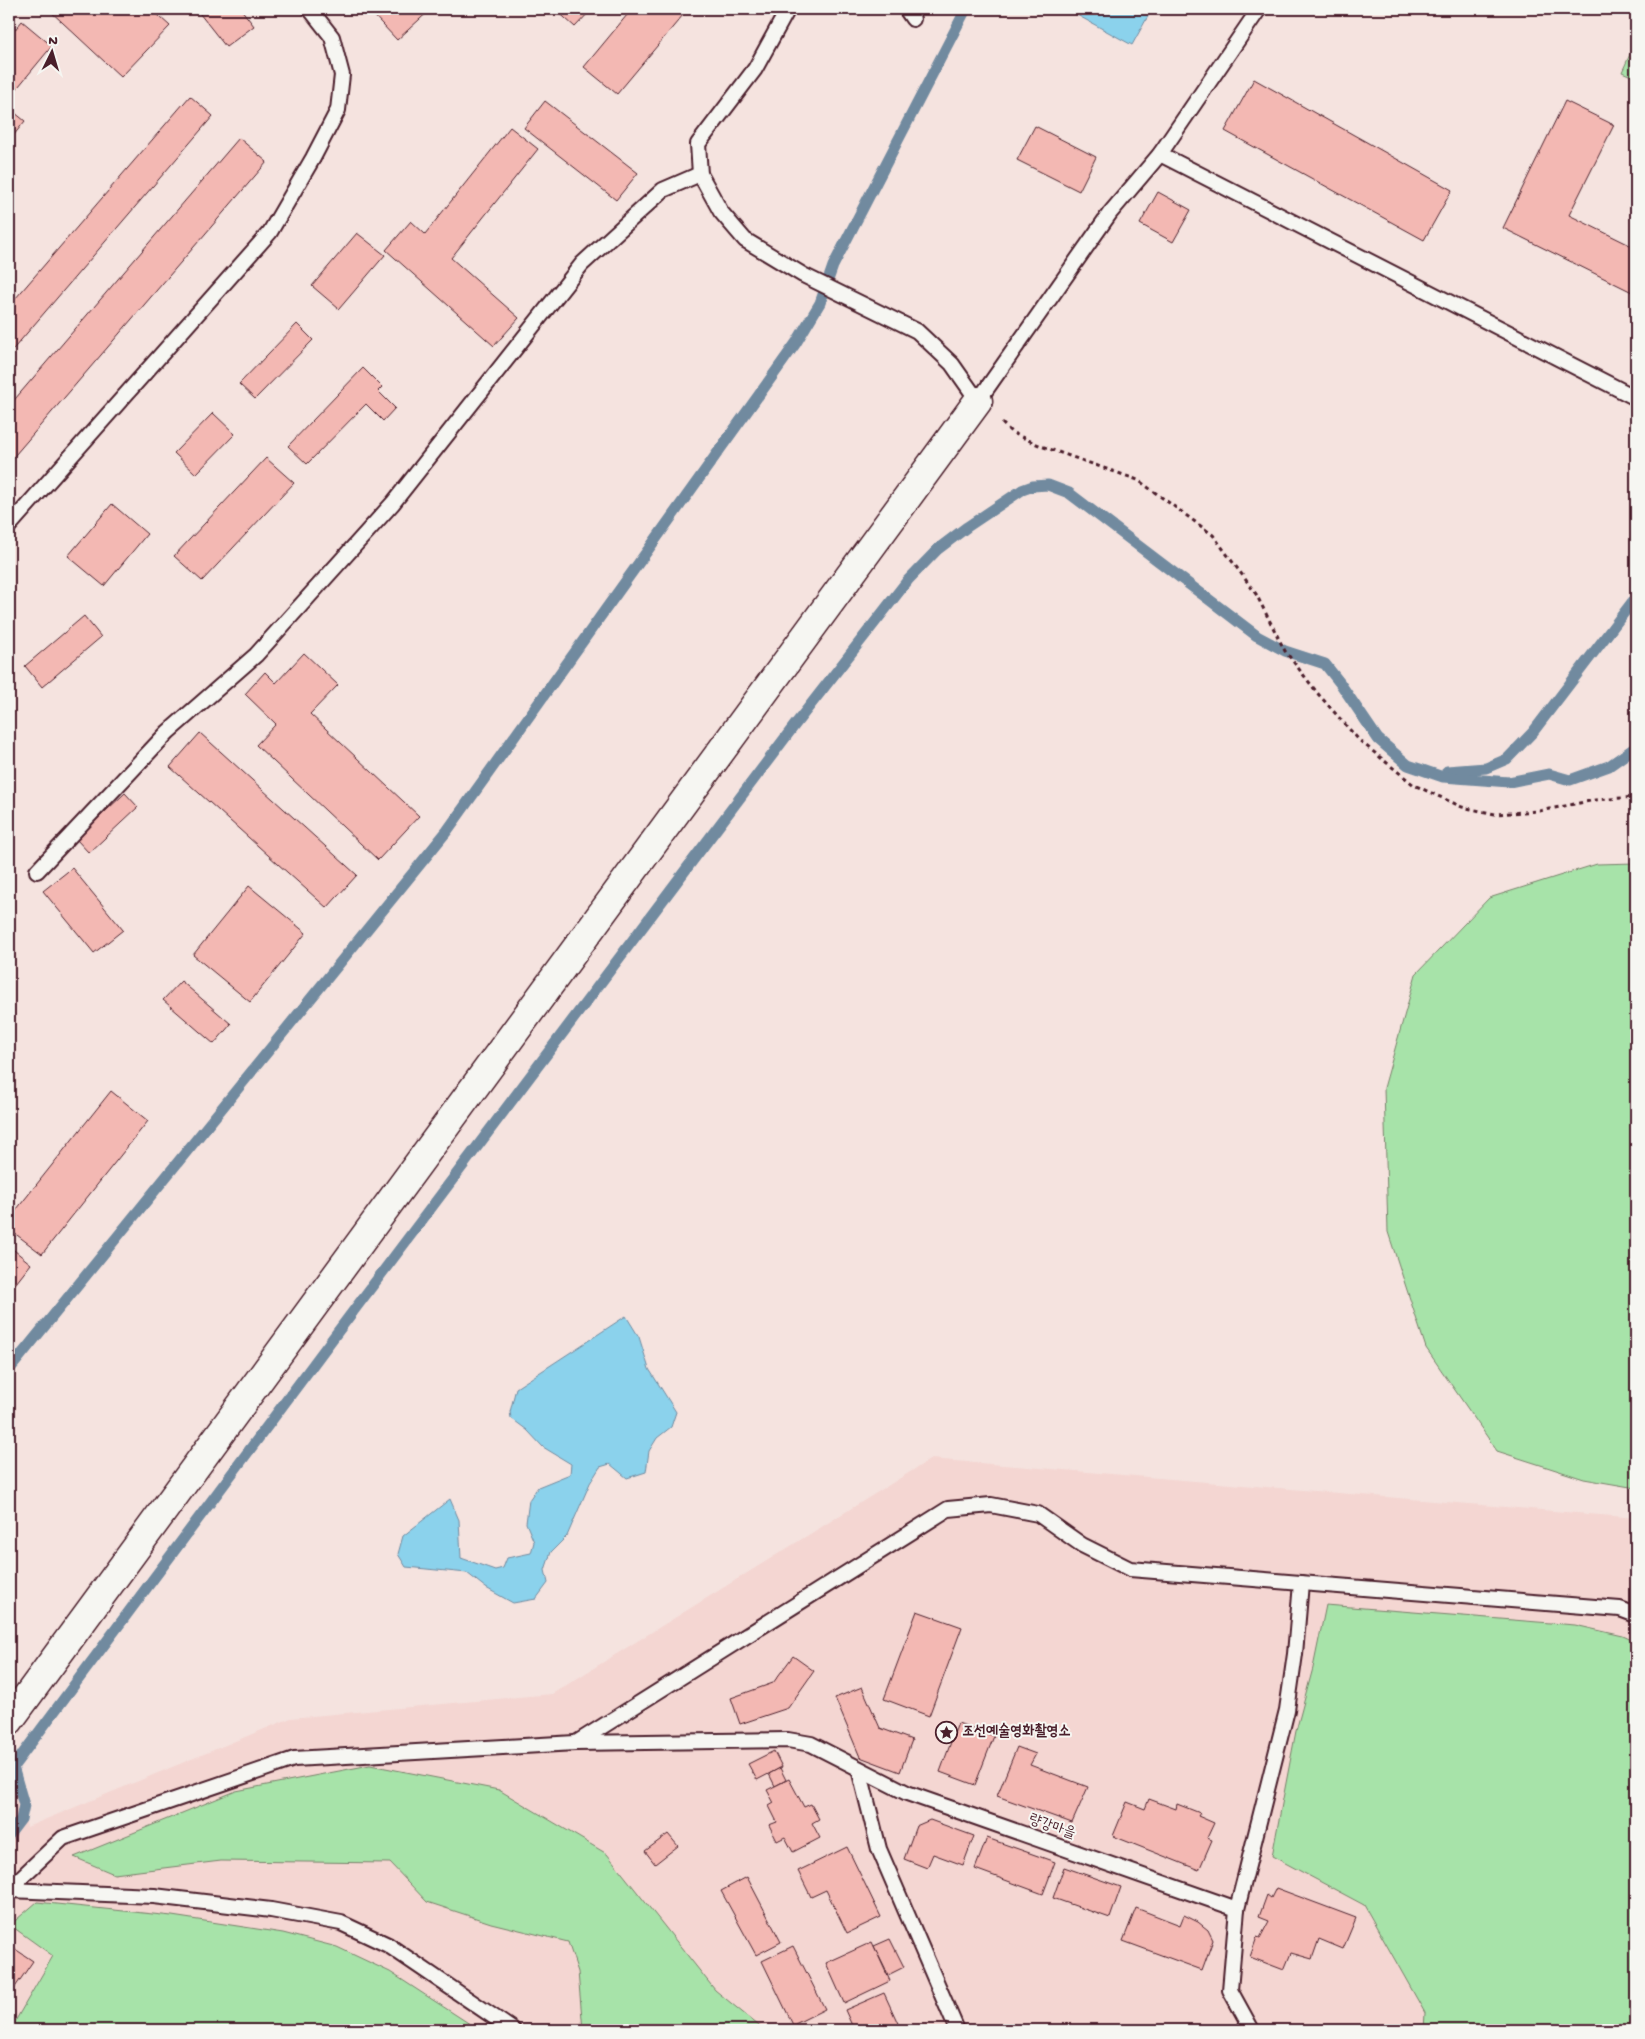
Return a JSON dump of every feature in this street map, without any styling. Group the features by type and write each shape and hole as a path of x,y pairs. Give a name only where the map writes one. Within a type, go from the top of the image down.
{"main road":[{"path":"9,1721 978,401"}],"lane":[{"path":"9,526 270,232 313,158 338,110 342,75 332,38 310,9"},
{"path":"788,9 755,69 698,144 700,174 721,212 744,240 803,275 917,331 952,364 978,401 1110,213 1160,154 1259,9"},
{"path":"1160,154 1636,398"},
{"path":"37,872 168,732 256,655 386,511 582,264 664,190 700,174"},
{"path":"575,1743 948,1510 991,1506 1038,1514 1082,1545 1130,1570 1620,1609 1636,1615"},
{"path":"1252,2030 1230,1990 1237,1909 1287,1710 1295,1654 1301,1583"},
{"name":"량강마을","path":"9,1890 63,1838 294,1759 575,1743 788,1740 811,1744 907,1793 1237,1909"},
{"path":"859,1769 879,1849 957,2030"},
{"path":"9,1890 154,1896 271,1910 341,1924 388,1946 513,2030"}],"path":[{"path":"978,401 1011,432 1040,446 1138,480 1213,535 1256,594 1285,650 1319,695 1359,740 1414,785 1462,807 1496,814 1539,811 1595,800 1636,797"}],"shaded area":[{"name":"조선예술영화촬영소","path":"931,1459 1636,1518 1636,2030 9,2030 9,1746 27,1827 291,1718 552,1694"}],"green space":[{"path":"1636,41 1636,78 1622,72"},
{"path":"1636,863 1636,1488 1584,1479 1497,1451 1426,1348 1388,1232 1384,1088 1416,974 1489,898 1597,864"},
{"path":"1326,1605 1575,1625 1623,1636 1636,1642 1636,2030 1424,2030 1425,2013 1364,1905 1272,1856 1296,1731 1313,1668"},
{"path":"370,1765 499,1790 607,1854 715,1990 764,2030 583,2030 578,1972 568,1942 491,1923 427,1902 390,1863 221,1861 114,1874 74,1857 236,1791"},
{"path":"37,1902 172,1916 283,1933 337,1947 390,1972 479,2030 10,2030 53,1956 10,1925"}],"water":[{"path":"1066,9 1152,9 1132,45"},
{"path":"626,1316 639,1337 649,1369 676,1412 671,1427 657,1438 649,1451 646,1472 627,1478 610,1464 600,1467 590,1483 567,1536 551,1552 545,1570 548,1583 536,1599 513,1603 486,1588 467,1573 406,1567 398,1554 403,1536 450,1499 459,1520 461,1558 495,1570 503,1568 507,1558 531,1553 534,1542 526,1523 529,1500 538,1487 570,1474 571,1464 543,1447 527,1430 511,1418 510,1412 516,1388"}],"building":[{"path":"48,9 151,9 170,26 121,77"},
{"path":"196,9 241,9 254,26 226,47"},
{"path":"368,9 431,9 397,40"},
{"path":"555,9 592,9 575,27"},
{"path":"632,9 688,9 617,94 584,67"},
{"path":"22,21 52,46 9,98 9,37"},
{"path":"1254,79 1452,190 1424,240 1225,131"},
{"path":"190,96 213,116 9,354 9,306"},
{"path":"545,101 638,173 616,200 524,128"},
{"path":"1565,101 1614,125 1569,215 1636,248 1636,294 1503,228"},
{"path":"9,108 25,121 9,141"},
{"path":"1035,126 1096,157 1079,191 1017,160"},
{"path":"510,127 538,149 451,258 519,318 494,346 386,250 411,221 425,234"},
{"path":"239,138 267,162 9,462 9,406"},
{"path":"1158,192 1191,210 1173,242 1140,224"},
{"path":"357,233 385,255 339,309 312,286"},
{"path":"297,324 313,340 255,399 239,384"},
{"path":"363,368 382,387 378,391 395,408 383,421 366,404 307,464 288,446"},
{"path":"213,413 235,434 196,474 174,453"},
{"path":"266,458 294,483 202,581 174,556"},
{"path":"112,504 147,534 104,586 68,556"},
{"path":"84,616 101,637 42,687 25,666"},
{"path":"304,653 338,685 310,714 419,816 378,860 256,745 276,724 245,694 265,672 276,683"},
{"path":"200,733 357,875 327,908 170,767"},
{"path":"125,793 138,807 89,853 76,839"},
{"path":"72,868 123,930 94,953 43,891"},
{"path":"249,886 306,933 250,1002 193,955"},
{"path":"181,981 231,1024 214,1044 163,1000"},
{"path":"111,1091 148,1121 42,1254 9,1229 9,1219"},
{"path":"9,1246 31,1264 9,1292"},
{"path":"917,1611 962,1627 929,1716 884,1699"},
{"path":"793,1656 814,1671 788,1708 740,1724 731,1698 773,1683"},
{"path":"862,1687 880,1728 912,1740 900,1772 860,1757 835,1698"},
{"path":"958,1723 994,1736 975,1785 940,1772"},
{"path":"1017,1747 1036,1754 1030,1765 1088,1787 1072,1823 997,1796"},
{"path":"774,1751 782,1767 757,1780 748,1764"},
{"path":"780,1768 786,1780 775,1786 769,1774"},
{"path":"789,1779 804,1807 811,1804 819,1819 812,1823 820,1838 793,1852 785,1837 777,1841 769,1825 777,1822 769,1806 774,1803 767,1790"},
{"path":"1149,1799 1176,1809 1177,1804 1200,1813 1198,1816 1214,1823 1207,1838 1212,1840 1199,1870 1113,1836 1127,1802 1145,1809"},
{"path":"930,1820 974,1836 963,1865 933,1854 927,1868 904,1859 916,1826"},
{"path":"668,1834 678,1846 655,1864 645,1851"},
{"path":"987,1838 1055,1862 1043,1894 975,1869"},
{"path":"847,1847 881,1917 847,1933 826,1890 811,1897 798,1871"},
{"path":"1064,1867 1121,1887 1110,1918 1053,1898"},
{"path":"747,1877 781,1942 756,1955 721,1891"},
{"path":"1276,1888 1356,1918 1343,1949 1319,1939 1312,1959 1291,1953 1284,1970 1250,1957 1257,1937 1260,1938 1269,1921 1259,1917 1267,1895 1271,1898"},
{"path":"1136,1908 1180,1925 1184,1915 1208,1930 1213,1940 1202,1970 1123,1941"},
{"path":"890,1939 904,1967 888,1975 874,1946"},
{"path":"872,1942 890,1981 844,2003 826,1963"},
{"path":"9,1945 33,1961 9,1996"},
{"path":"793,1946 825,2009 793,2025 762,1961"},
{"path":"884,1993 901,2030 854,2030 845,2010"}],"waterway":[{"path":"9,1370 447,831 796,343 820,303 833,266 966,9"},
{"path":"9,1835 21,1819 24,1805 13,1767 333,1338 794,726 908,580 938,549 1022,490 1033,486 1048,485 1069,493 1257,636 1285,651 1325,664 1378,739 1408,765 1443,777 1509,782 1549,774 1570,780 1609,766 1636,747"},
{"path":"1447,771 1486,768 1507,759 1533,732 1636,597"}],"place":[{"name":"조선예술영화촬영소","path":"946,1732"}]}
